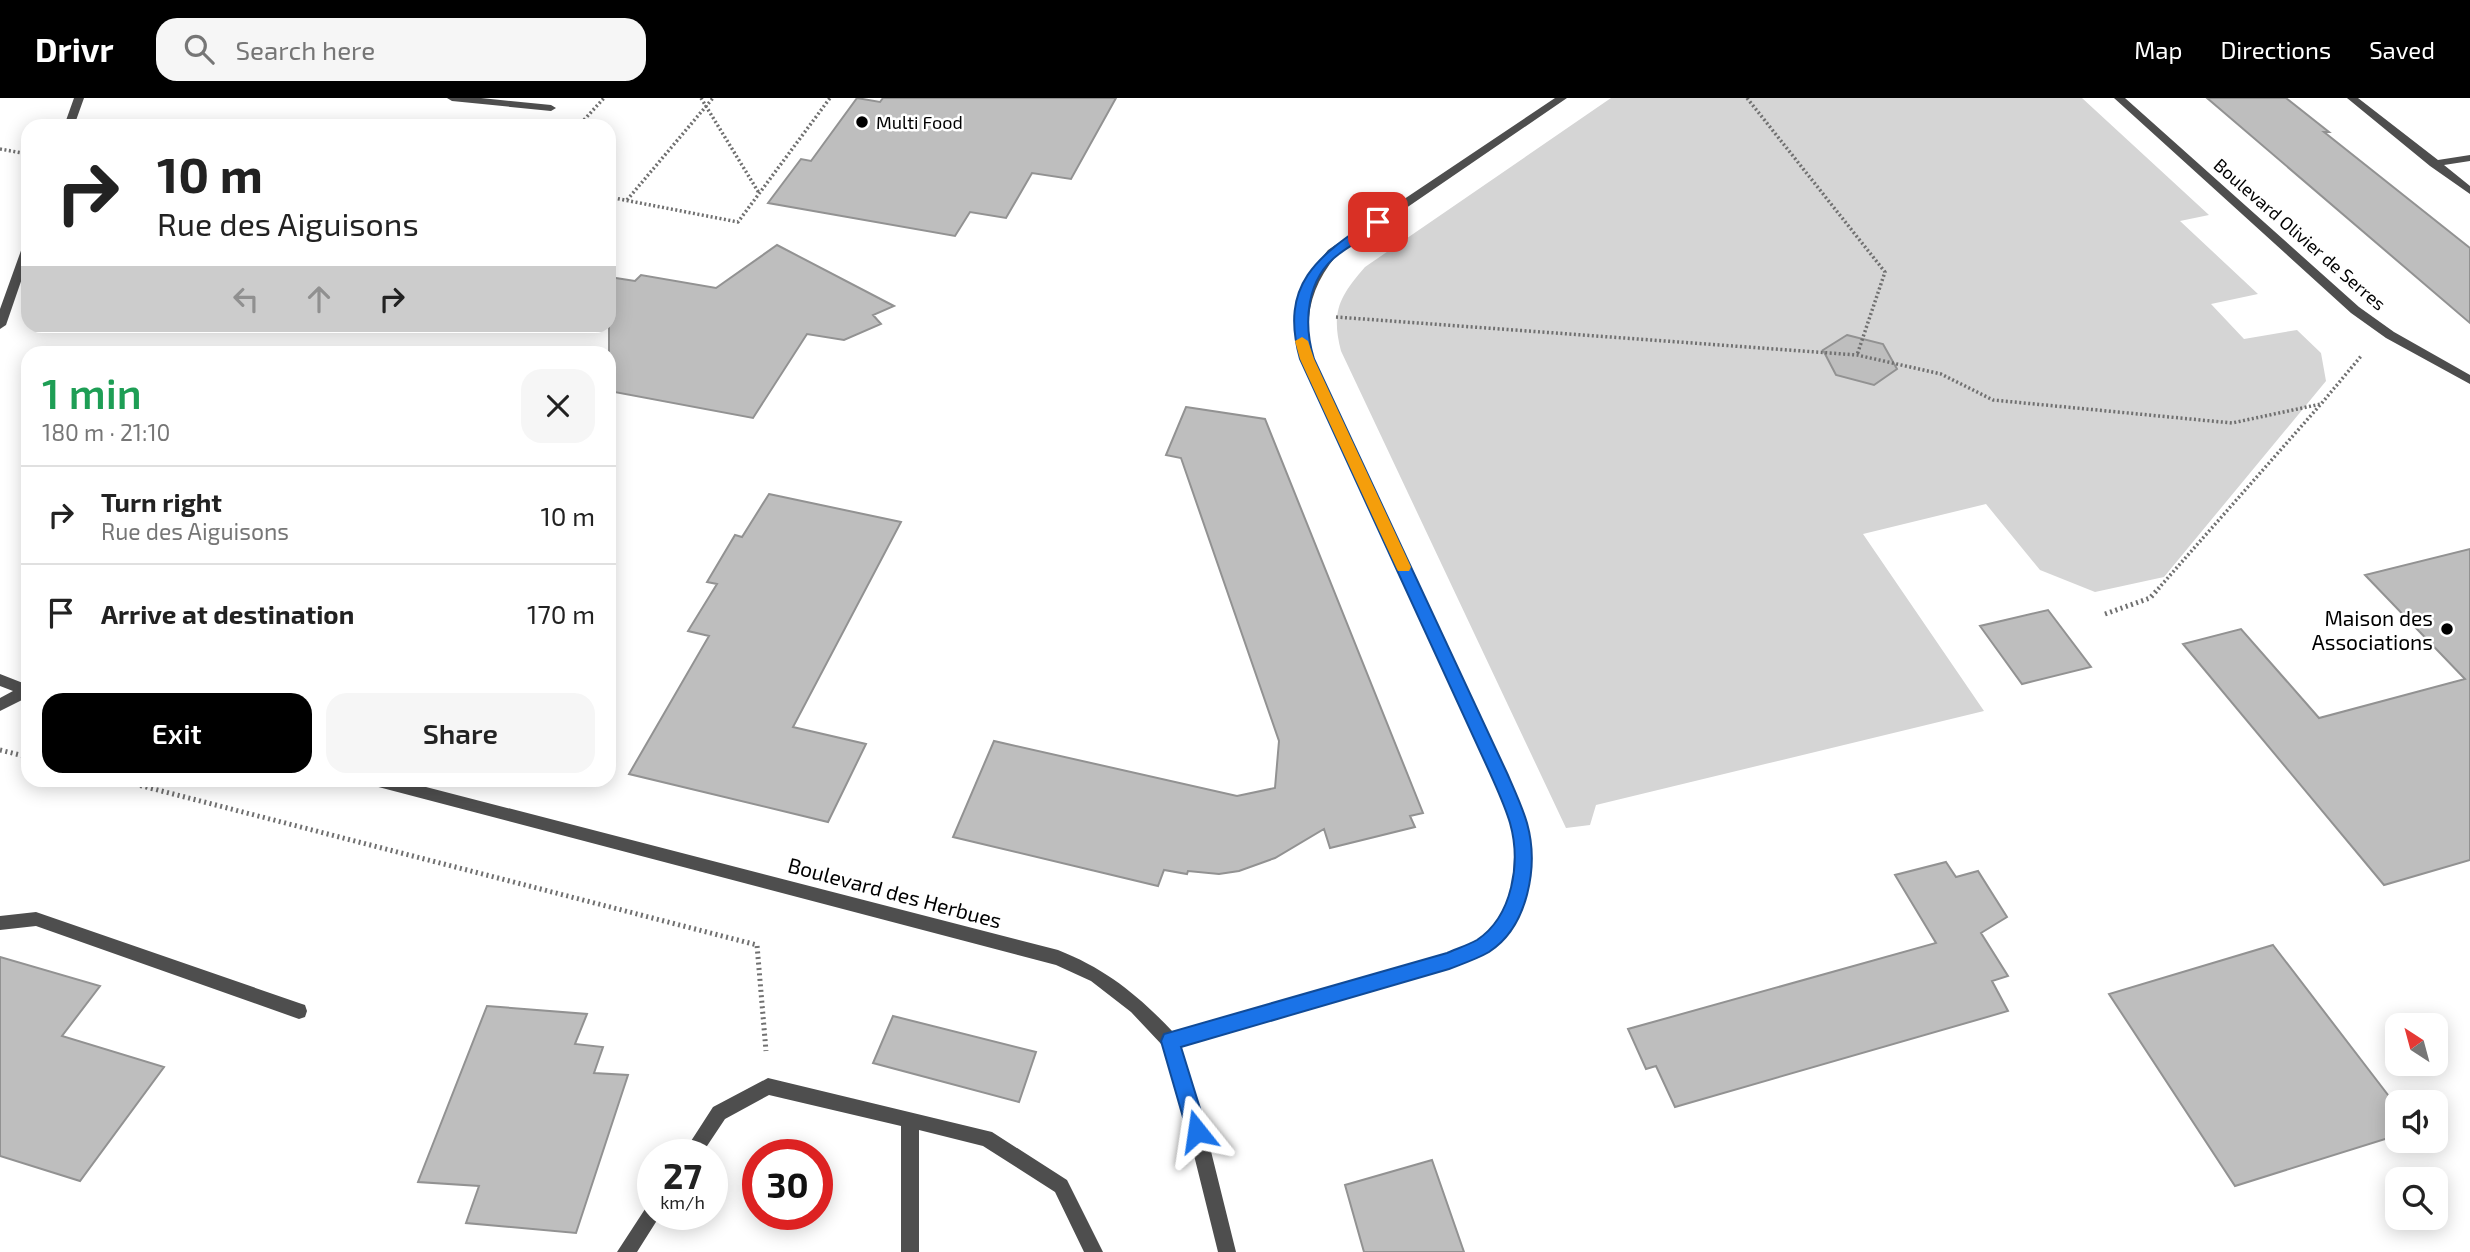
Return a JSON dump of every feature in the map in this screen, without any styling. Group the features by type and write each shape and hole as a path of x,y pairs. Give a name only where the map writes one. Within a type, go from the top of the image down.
{"street":[{"path":"72,119 79,98"},
{"path":"452,98 551,108"},
{"path":"1170,1041 1449,961 1483,946 1505,925 1517,902 1524,854 1519,824 1499,773 1307,359 1300,336 1301,314 1305,292 1315,271 1332,253 1562,98"},
{"name":"Boulevard Olivier de Serres","path":"2119,98 2308,269 2382,330 2470,380"},
{"path":"2352,98 2470,191"},
{"path":"2434,164 2470,158"},
{"path":"0,325 21,265"},
{"path":"0,680 21,689"},
{"path":"0,705 21,694"},
{"name":"Boulevard des Herbues","path":"399,787 1058,958 1097,976 1137,1006 1170,1041 1191,1107 1227,1252"},
{"path":"0,923 36,919 299,1012"},
{"path":"702,1139 719,1113 768,1086 986,1138 1061,1186 1094,1252"},
{"path":"910,1120 910,1252"},
{"path":"626,1252 641,1230"}],"path":[{"path":"585,119 604,98"},
{"path":"701,98 759,193"},
{"path":"626,200 713,98"},
{"path":"616,198 738,222 830,98"},
{"path":"1747,98 1885,272 1857,355"},
{"path":"0,149 21,153"},
{"path":"1301,314 1857,355 1941,374 1993,400 2232,423 2321,404"},
{"path":"2105,614 2150,598 2321,404 2382,330"},
{"path":"0,750 21,755"},
{"path":"146,787 757,945 768,1086"}],"shaded area":[{"path":"1611,98 2082,98 2209,215 2180,221 2258,294 2211,304 2244,339 2297,330 2321,353 2326,381 2164,577 2095,592 2040,570 1986,504 1863,534 1984,711 1596,805 1590,825 1566,828 1341,351 1337,315 1343,296 1365,267"}],"building":[{"path":"857,98 880,102 883,98 1116,98 1071,179 1032,173 1006,218 970,212 955,236 768,203 801,159 811,161"},
{"path":"2207,98 2286,98 2329,132 2324,132 2470,248 2470,323"},
{"path":"777,245 894,306 873,315 881,324 844,340 807,334 753,418 616,392 616,346 609,346 609,333 616,333 616,278 635,281 641,275 716,288"},
{"path":"1847,335 1883,344 1897,369 1874,385 1836,375 1823,350"},
{"path":"1186,407 1265,419 1423,813 1410,816 1415,827 1330,848 1324,829 1275,858 1239,871 1219,874 1188,871 1187,874 1164,870 1158,886 953,837 994,741 1237,796 1275,788 1279,741 1181,458 1166,455"},
{"path":"769,494 901,522 793,727 866,744 828,822 629,774 709,636 688,631 717,584 707,582 735,535 742,537"},
{"path":"2470,549 2470,860 2384,885 2183,644 2241,629 2319,718 2465,679 2365,575"},
{"path":"2048,610 2091,667 2022,684 1980,626"},
{"path":"1946,862 1956,877 1978,871 2007,917 1981,933 2008,976 1992,981 2008,1011 1675,1107 1656,1066 1646,1069 1628,1029 1936,943 1895,875"},
{"path":"2273,945 2385,1091 2385,1139 2235,1186 2109,994"},
{"path":"0,957 100,986 62,1036 164,1067 80,1181 0,1156"},
{"path":"487,1006 587,1014 575,1044 603,1047 594,1073 628,1075 576,1233 466,1223 479,1186 418,1182"},
{"path":"893,1016 1036,1052 1019,1102 873,1063"},
{"path":"1432,1160 1464,1252 1364,1252 1345,1185"}],"slow traffic":[{"path":"1302,341 1307,359 1403,567"}],"place":[{"name":"Multi Food","path":"862,122"},
{"name":"Maison des Associations","path":"2447,629"}],"route":[{"path":"1197,1131 1170,1041 1449,961 1483,946 1505,925 1517,902 1524,854 1519,824 1499,773 1307,359 1300,336 1305,292 1315,271 1332,253 1378,222"}]}
